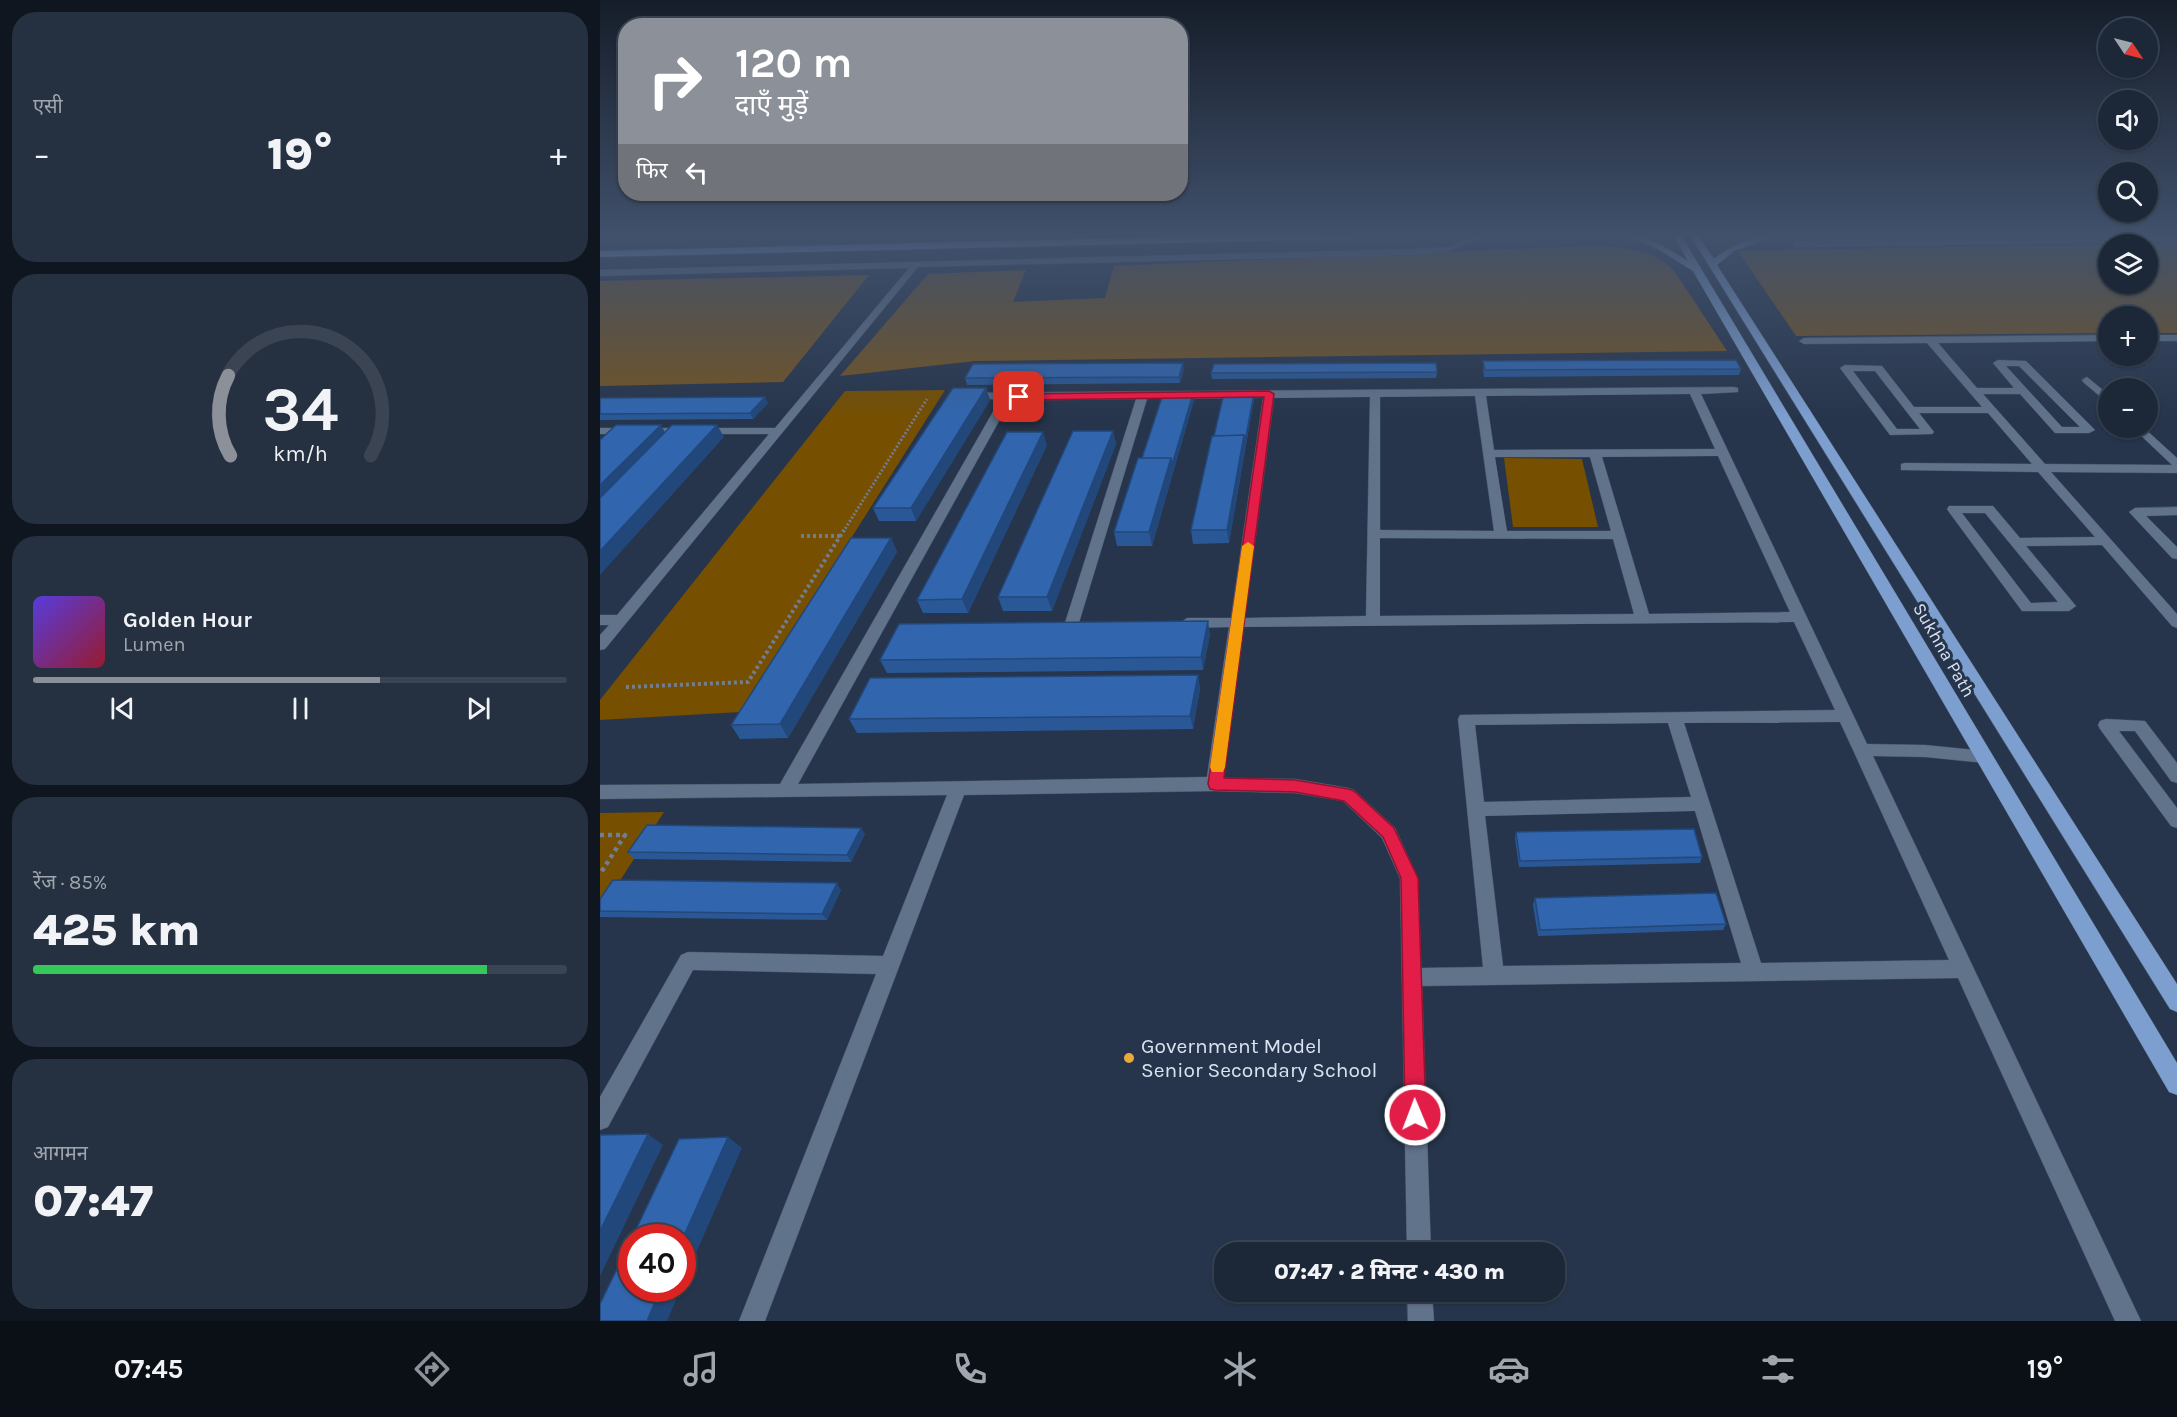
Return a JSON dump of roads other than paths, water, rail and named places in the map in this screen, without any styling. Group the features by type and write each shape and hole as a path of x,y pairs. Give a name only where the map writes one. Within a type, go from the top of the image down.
{"main road":[{"name":"Sukhna Path","path":"1722,297 1985,758 2177,1084"},
{"name":"Sukhna Path","path":"1724,297 2177,1002"}],"street":[{"path":"600,645 890,297"},
{"path":"1804,341 2098,338"},
{"path":"2158,338 2177,338"},
{"path":"1929,339 2177,623"},
{"path":"1998,363 2022,363 2090,430 2059,430 2021,391 1998,363"},
{"path":"1845,368 1878,368 1910,410 1928,432 1894,433 1845,368"},
{"path":"2087,380 2098,390"},
{"path":"965,395 1142,397 1734,390"},
{"path":"1974,391 2049,390"},
{"path":"1694,391 2128,1321"},
{"path":"1480,393 1501,534"},
{"path":"1215,784 1269,394"},
{"path":"1373,622 1375,394"},
{"path":"785,791 882,629 1000,410 1019,397"},
{"path":"1071,626 1142,397"},
{"path":"1910,410 1991,410"},
{"path":"601,432 778,431"},
{"path":"2149,438 2177,464"},
{"path":"1489,454 1722,452"},
{"path":"1595,453 1643,619"},
{"path":"1905,467 2177,469"},
{"path":"1953,509 1989,509 2016,542 2069,606 2027,608 1953,509"},
{"path":"2177,511 2135,512 2177,555"},
{"path":"1374,534 1619,535"},
{"path":"2016,542 2105,541"},
{"path":"1178,623 1799,617"},
{"path":"600,620 621,620"},
{"path":"1494,976 1466,719 1845,716"},
{"path":"1674,717 1754,972"},
{"path":"2177,776 2139,725 2106,725 2177,820"},
{"path":"1861,750 1925,751 1985,758"},
{"path":"600,792 1215,784 1295,786 1348,795 1389,833 1409,878 1419,1242"},
{"path":"752,1321 958,788"},
{"path":"1476,809 1701,804"},
{"path":"600,1119 688,961 890,965"},
{"path":"1412,977 1963,969"},
{"path":"1420,1302 1421,1321"}],"place":[{"name":"Government Model Senior Secondary School","path":"1129,1058"}]}
